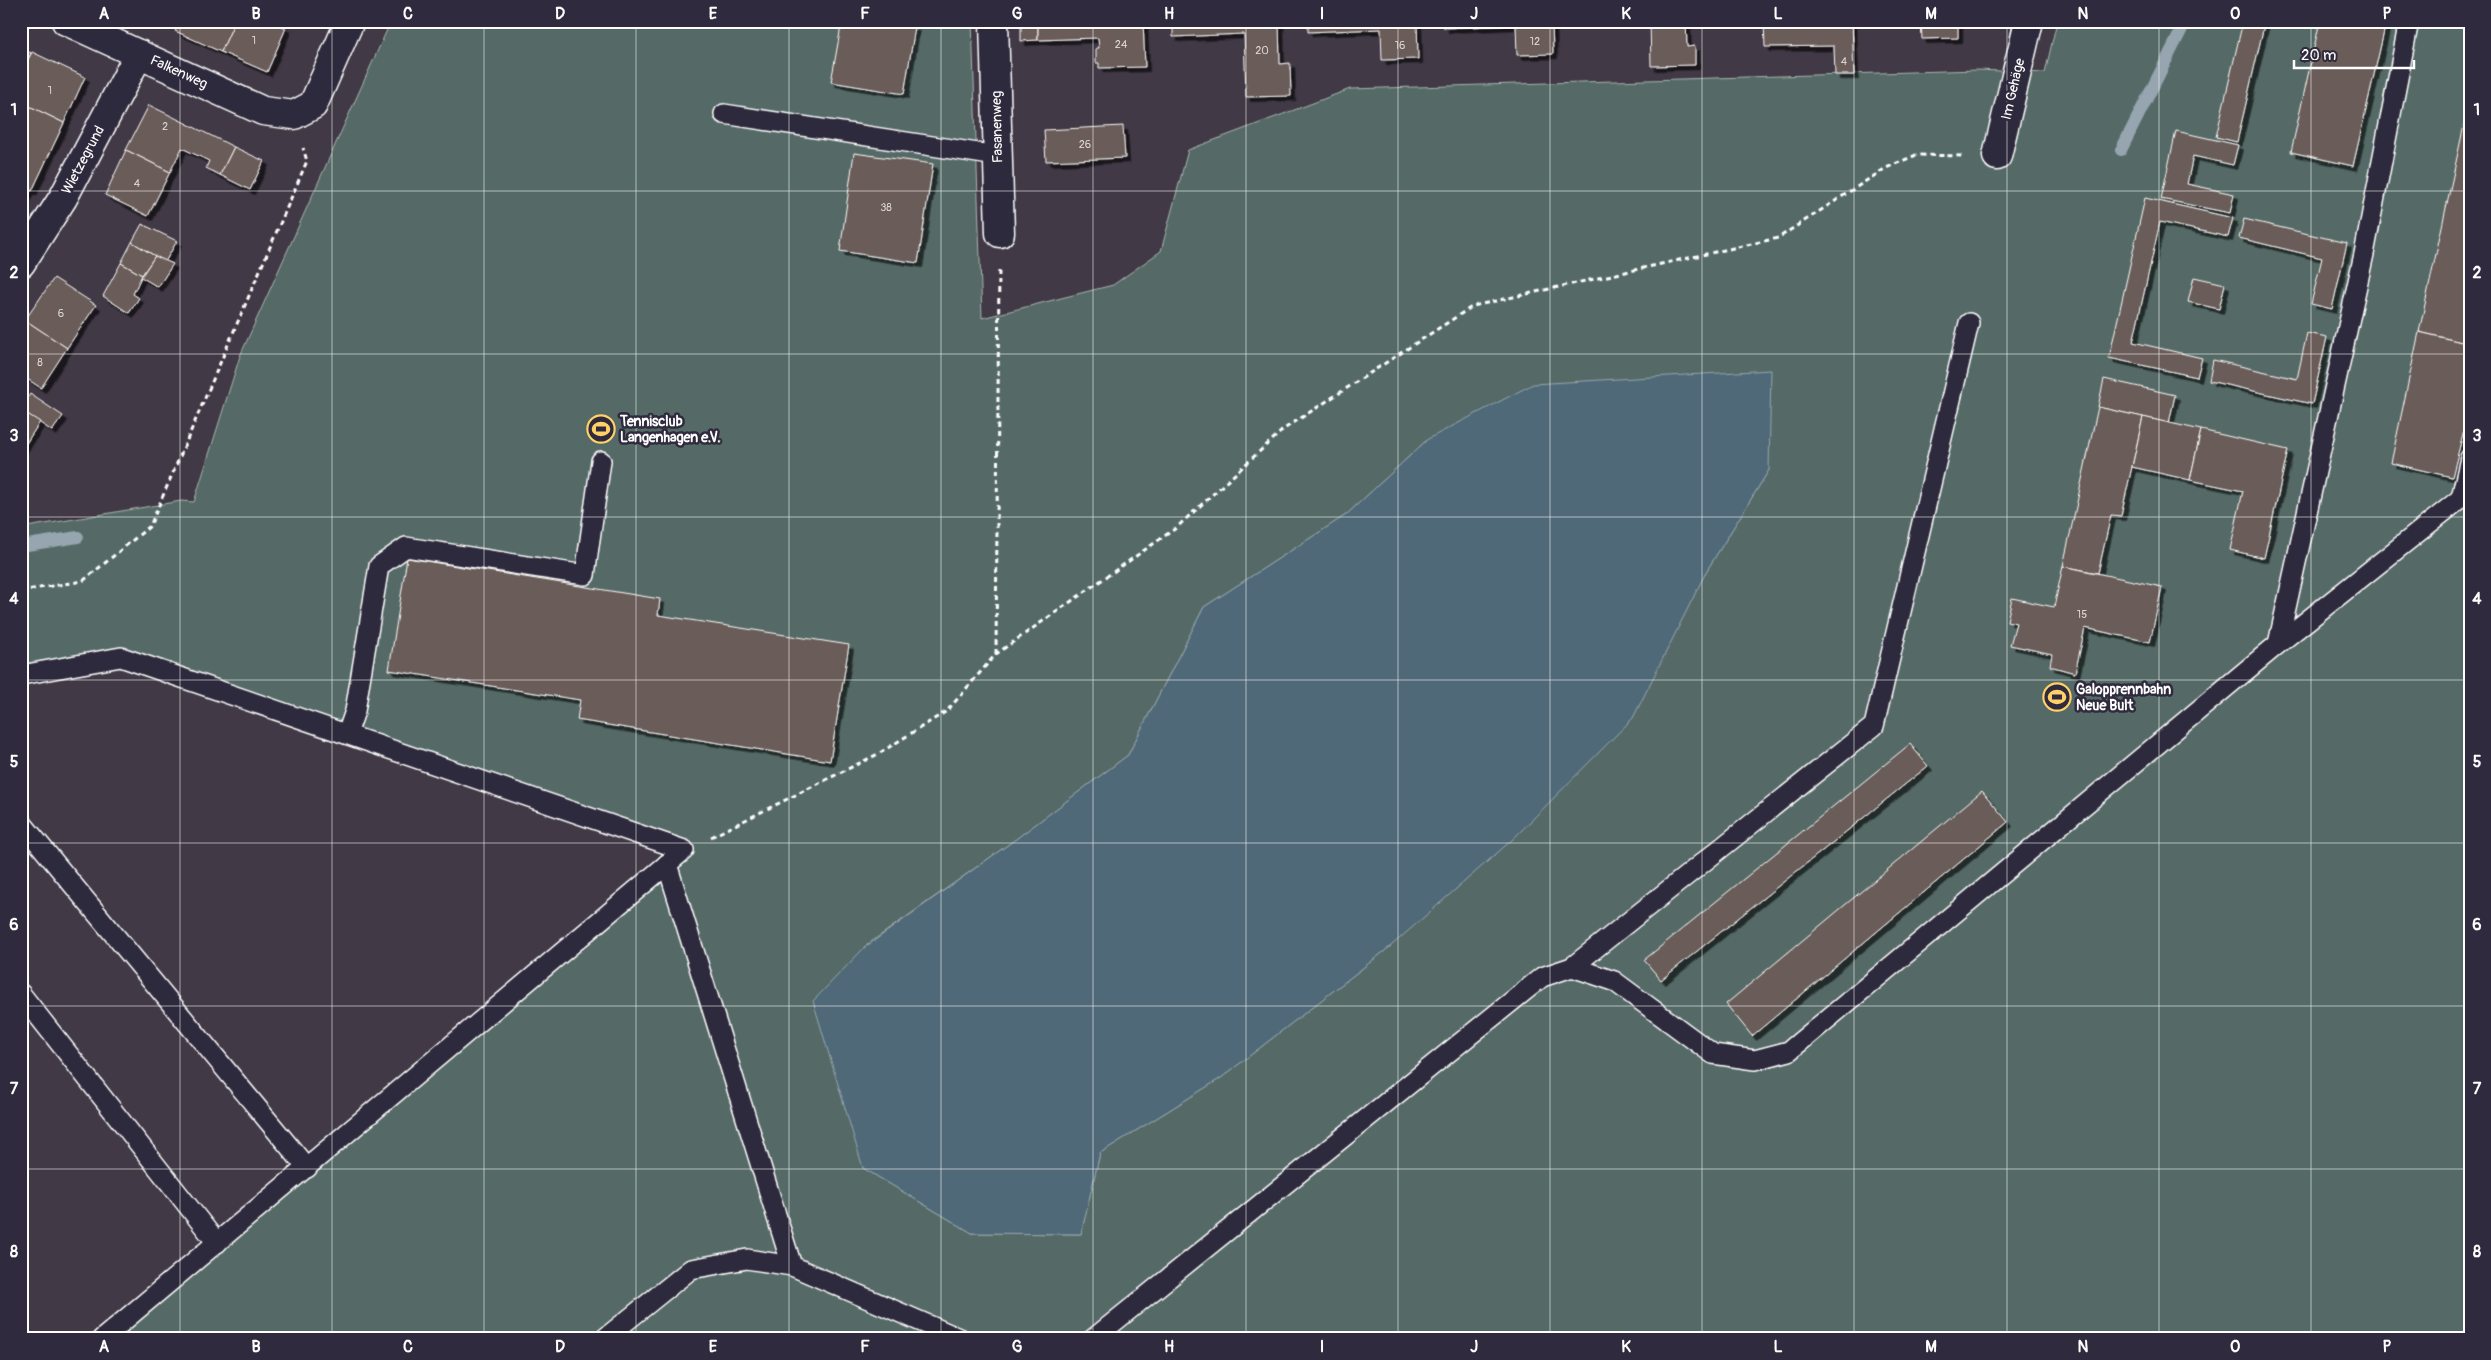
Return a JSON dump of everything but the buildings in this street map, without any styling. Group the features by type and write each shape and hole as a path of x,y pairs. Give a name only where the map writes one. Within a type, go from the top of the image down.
{"street":[{"name":"Falkenweg","path":"66,21 263,111 294,115"},
{"path":"294,115 312,105 350,21"},
{"name":"Fasanenweg","path":"994,21 1000,234"},
{"name":"Im Gehäge","path":"1997,156 2029,21"},
{"name":"Wietzegrund","path":"21,263 63,198 139,54"}],"lane":[{"path":"2278,644 2364,254 2409,21"},
{"path":"724,114 997,156"},
{"path":"1093,1339 1542,977 1572,967 1874,726 1969,323"},
{"path":"1572,967 1614,982 1712,1054 1755,1060 1789,1051 2278,644 2465,495 2470,458"},
{"path":"347,734 354,710 379,566 406,547 585,575 602,461"},
{"path":"21,675 121,657 684,850"},
{"path":"21,822 307,1168"},
{"path":"102,1339 684,850"},
{"path":"667,864 792,1266"},
{"path":"21,994 217,1243"},
{"path":"604,1339 691,1269 748,1259 792,1266 961,1339"}],"path":[{"path":"21,591 83,581 150,526 307,161 294,115"},
{"path":"684,850 878,754 947,711 996,654 1176,528 1284,429 1472,306 1778,238 1886,168 1916,155 1997,156"},
{"path":"996,654 1000,234"}],"green space":[{"name":"Galopprennbahn Neue Bult","path":"391,21 972,21 982,318 1113,285 1161,251 1188,150 1350,89 1978,70 2045,73 2057,21 2470,21 2470,1339 102,1339 683,850 121,657 21,675 21,528 181,501 194,502 240,356","holes":["1428,439 1769,470 1707,570 1391,946 1221,1078 1100,1153 1081,1234 972,1233 863,1168 864,947 1016,839 1128,755 1204,607 1346,515"]}],"water":[{"path":"1771,370 1769,470 1707,570 1633,718 1513,839 1391,946 1221,1078 1100,1153 1081,1234 972,1233 863,1168 813,1001 864,948 1016,839 1128,755 1204,607 1346,515 1428,439 1533,384"}],"waterway":[{"path":"2121,150 2186,21"},
{"path":"21,546 78,537"}],"place":[{"name":"Tennisclub Langenhagen e.V.","path":"601,429"},
{"name":"Galopprennbahn Neue Bult","path":"2057,697"}]}
